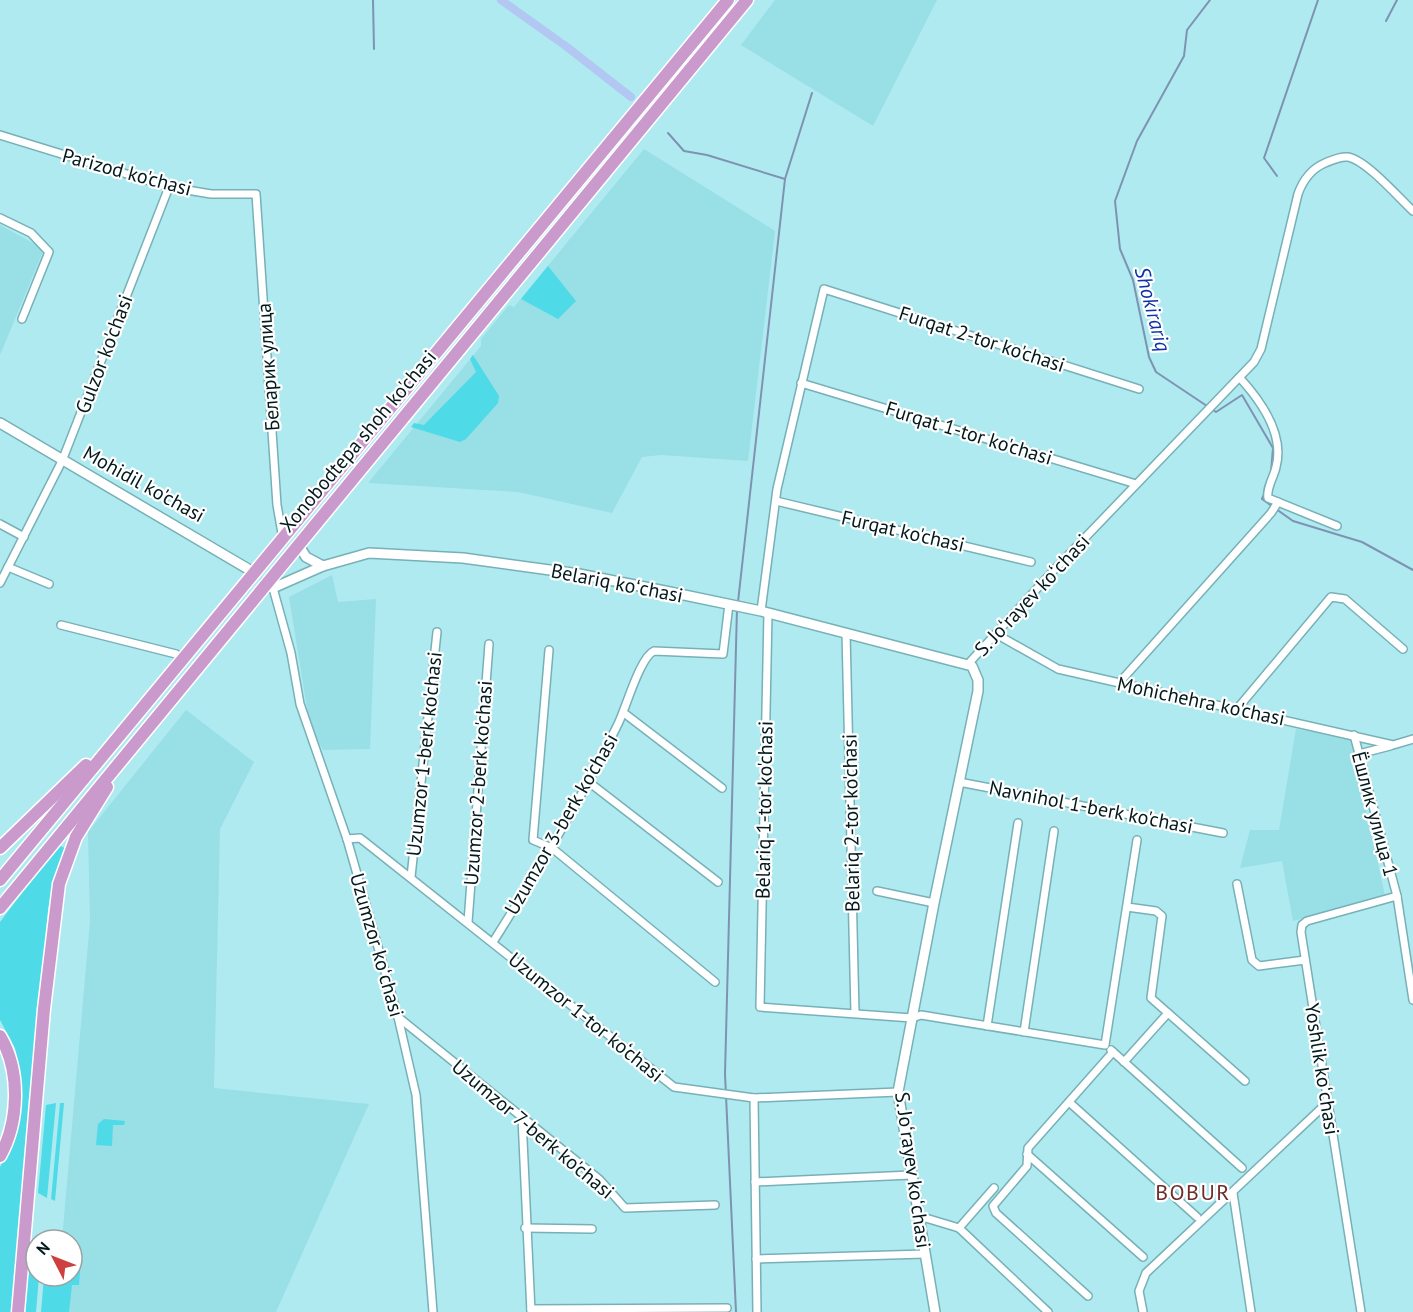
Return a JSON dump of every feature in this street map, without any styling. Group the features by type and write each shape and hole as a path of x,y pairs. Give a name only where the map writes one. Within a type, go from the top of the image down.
{"highway":[{"name":"Xonobodtepa shoh ko'chasi","path":"0,880 729,0"},
{"name":"Xonobodtepa shoh ko'chasi","path":"0,908 141,734 270,585 298,544 745,1"},
{"path":"605,149 614,145 618,146 618,156"},
{"path":"435,355 447,364"},
{"name":"Mohidil ko'chasi","path":"255,573 270,585"},
{"path":"0,848 128,724"},
{"path":"18,1312 44,1009 59,884 76,837 141,734"},
{"path":"0,1036 10,1062 14,1093 11,1131 0,1156"}],"street":[{"name":"Parizod ko'chasi","path":"0,135 169,187 212,194 256,194"},
{"name":"S. Joʻrayev koʻchasi","path":"935,1312 898,1092 978,692 976,672 969,663 1136,484 1254,362 1261,349 1298,194 1314,169 1333,159 1351,158 1364,165 1413,211"},
{"name":"Gulzor ko'chasi","path":"0,583 62,461 169,187"},
{"name":"Беларик улица","path":"256,194 277,505 283,539"},
{"path":"0,218 32,233 49,252 22,319"},
{"name":"Belariq 1-tor ko'chasi","path":"824,289 776,501 765,612 760,1007 855,1013"},
{"name":"Furqat 2-tor ko'chasi","path":"824,289 1140,389"},
{"path":"1240,378 1253,393 1271,423 1278,453 1267,496 1337,526"},
{"name":"Furqat 1-tor ko'chasi","path":"801,383 1136,484"},
{"name":"Mohidil ko'chasi","path":"0,423 255,573"},
{"name":"Furqat ko'chasi","path":"776,501 1031,562"},
{"path":"1119,683 1241,548 1278,502"},
{"path":"0,524 24,537"},
{"path":"298,544 306,557 323,566"},
{"name":"Belariq koʻchasi","path":"270,585 323,566 377,552 463,558 579,574 729,604 969,663"},
{"path":"8,567 49,584"},
{"name":"Uzumzor koʻchasi","path":"270,585 291,653 300,704 347,839 398,1017 416,1095 433,1312"},
{"path":"1237,709 1331,597 1345,598 1403,649"},
{"name":"Uzumzor 3-berk ko'chasi","path":"493,942 590,783 624,713 649,653 654,651 723,654 726,645 729,604"},
{"path":"61,625 176,654 183,660"},
{"name":"Uzumzor 1-berk ko'chasi","path":"411,877 437,632"},
{"name":"Belariq 2-tor ko'chasi","path":"846,633 855,1013"},
{"name":"Mohichehra ko'chasi","path":"996,634 1058,669 1393,745"},
{"name":"Uzumzor 2-berk ko'chasi","path":"468,922 489,644"},
{"path":"549,650 533,840 552,848 715,982"},
{"path":"624,713 722,788"},
{"name":"Ёшлик улица 1","path":"1354,735 1397,897 1413,1000"},
{"path":"1359,754 1413,739"},
{"name":"Navnihol 1-berk ko'chasi","path":"959,782 1223,833"},
{"path":"590,783 718,882"},
{"path":"987,1026 1018,823"},
{"path":"1024,1032 1054,831"},
{"name":"Uzumzor 1-tor ko‘chasi","path":"347,839 360,838 674,1087 754,1098 898,1092"},
{"path":"1105,1045 1137,840"},
{"path":"1237,884 1252,960 1259,966 1305,960"},
{"path":"877,891 934,903"},
{"name":"Yoshlik koʻchasi","path":"1361,1312 1301,932 1302,925 1307,921 1397,897"},
{"path":"1126,907 1156,911 1162,916 1151,998 1245,1081"},
{"path":"855,1013 912,1018 921,1016 1105,1045 1242,1168"},
{"path":"1124,1062 1167,1013"},
{"name":"Uzumzor 7-berk ko'chasi","path":"398,1017 600,1180 625,1208 715,1205"},
{"path":"1088,1296 993,1210 995,1201 1027,1166 1028,1148 1113,1052"},
{"path":"754,1098 757,1312"},
{"path":"1068,1102 1197,1217"},
{"path":"1143,1312 1139,1291 1146,1273 1328,1102"},
{"path":"522,1118 525,1228 531,1311 726,1308"},
{"path":"1027,1154 1143,1257"},
{"path":"755,1182 911,1175"},
{"path":"958,1228 994,1188"},
{"path":"1233,1193 1251,1312"},
{"path":"919,1216 958,1228 1048,1312"},
{"path":"525,1228 592,1229"},
{"path":"756,1259 925,1254"}],"shaded area":[{"path":"775,0 937,0 873,126 741,45"},
{"path":"644,149 775,231 748,461 661,455 642,457 612,513 518,492 368,483 481,346 481,339 509,305 514,307"},
{"path":"0,225 44,249 0,355"},
{"path":"548,266 576,301 558,319 521,299"},
{"path":"473,355 499,396 498,403 466,439 460,442 411,427 414,423 424,425 476,372 470,359"},
{"path":"332,575 338,602 376,599 370,749 323,750 310,727 289,597"},
{"path":"186,710 254,762 220,829 214,1088 369,1104 276,1312 55,1312 66,1288 84,1288 84,1228 63,1228 90,921 88,832"},
{"path":"1296,729 1351,739 1385,896 1293,921 1282,861 1240,868 1250,830 1279,830"},
{"path":"58,845 65,848 53,882 48,910 13,1312 0,1312 0,1167 14,1143 22,1103 20,1072 15,1048 0,1020 0,922"},
{"path":"56,1103 47,1198 38,1193 46,1105"},
{"path":"60,1103 64,1103 55,1201 51,1199"},
{"path":"104,1119 125,1121 124,1125 113,1125 112,1146 96,1145 98,1124"},
{"path":"26,1288 38,1288 36,1312 24,1312"},
{"path":"43,1288 72,1288 69,1312 41,1312"}],"waterway":[{"path":"373,0 374,49"},
{"path":"501,0 567,47 631,97"},
{"name":"Shokirariq","path":"1210,0 1187,30 1184,56 1137,141 1115,201 1120,249 1133,280 1149,357 1156,372 1216,412 1242,395 1273,448 1271,472"},
{"path":"1277,176 1264,158 1318,0"},
{"path":"1386,21 1397,0"},
{"path":"738,602 785,179 812,93"},
{"path":"668,133 684,151 707,155 785,179"},
{"name":"Shokirariq","path":"1265,492 1262,499 1293,521 1362,542 1413,570"},
{"path":"736,1312 725,1074 737,608"}],"district":[{"name":"BOBUR","path":"1193,1192"}]}
